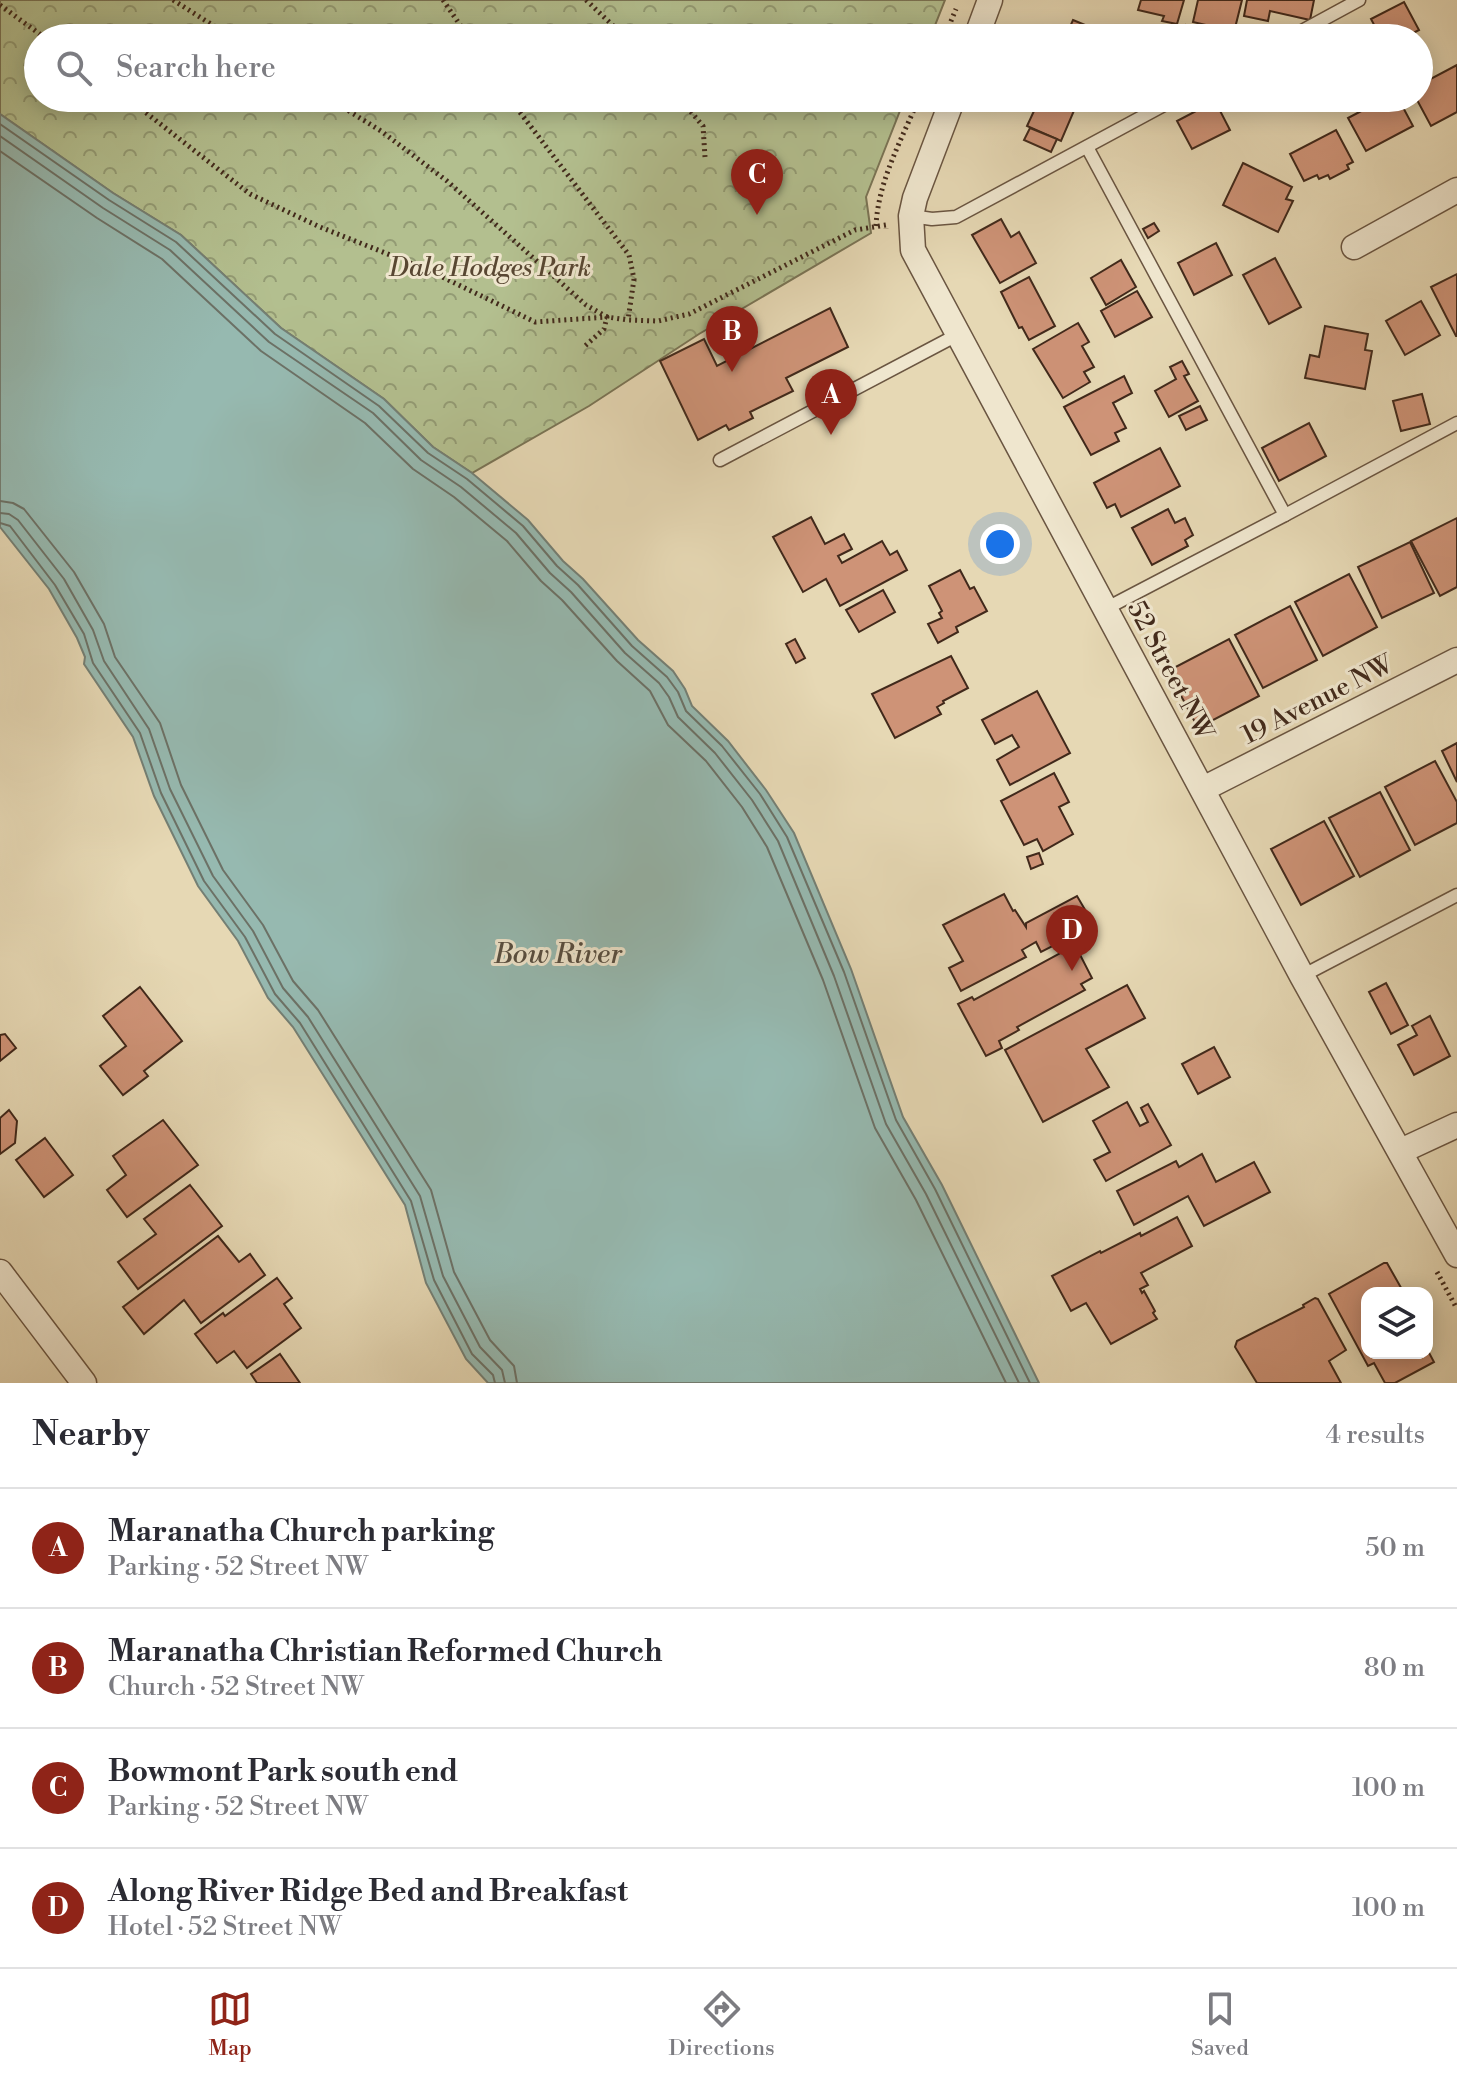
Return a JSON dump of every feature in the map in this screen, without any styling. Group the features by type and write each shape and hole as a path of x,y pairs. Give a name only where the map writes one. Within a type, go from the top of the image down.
{"street":[{"path":"981,24 990,0"},
{"name":"52 Street NW","path":"948,112 915,198 911,216 913,250 1302,976 1457,1255"},
{"path":"1354,247 1457,190"},
{"name":"19 Avenue NW","path":"1203,789 1457,660"},
{"path":"1401,1151 1457,1125"},
{"path":"0,1272 84,1383"}],"lane":[{"path":"1315,24 1359,0"},
{"path":"911,216 932,219 956,217 1151,112"},
{"path":"1087,147 1285,515"},
{"path":"720,460 957,335"},
{"path":"1107,608 1457,423"},
{"path":"1302,976 1457,895"}],"path":[{"path":"173,0 211,24"},
{"path":"443,0 459,24"},
{"path":"586,0 611,24"},
{"path":"950,24 960,0"},
{"path":"0,5 26,24"},
{"path":"145,112 250,194 320,227 428,270 535,322 607,317 658,321 689,314 855,230 886,225"},
{"path":"350,112 447,181 586,305 607,317"},
{"path":"520,112 629,255 634,279 628,320"},
{"path":"691,112 703,126 705,157"},
{"path":"876,226 885,179 913,112"},
{"path":"585,346 604,329 607,317"}],"green space":[{"name":"Dale Hodges Park","path":"0,0 945,0 936,24 24,24 24,112 899,112 866,197 871,233 699,334 589,406 472,473 433,447 384,399 281,328 181,235 113,193 0,114"}],"water":[{"name":"Bow River","path":"0,114 113,193 181,235 281,328 384,399 433,447 472,473 528,520 638,640 673,671 692,706 728,741 794,833 851,969 903,1117 942,1185 1039,1383 488,1383 466,1359 426,1283 405,1205 293,1027 268,998 238,941 198,886 154,796 133,737 84,664 85,657 77,638 49,589 0,527"}],"building":[{"path":"1141,0 1184,0 1177,24 1162,21 1164,16 1138,10"},
{"path":"1198,0 1242,0 1236,24 1193,22"},
{"path":"1247,0 1314,0 1310,20 1270,11 1268,21 1244,16"},
{"path":"1404,2 1416,24 1374,24 1371,19"},
{"path":"1457,65 1457,112 1431,126 1424,112 1433,112 1433,78"},
{"path":"1034,112 1073,112 1061,141 1027,126"},
{"path":"1194,112 1221,112 1230,130 1192,149 1177,121"},
{"path":"1359,112 1406,112 1413,126 1366,151 1348,118"},
{"path":"1030,128 1057,139 1051,152 1024,140"},
{"path":"1336,130 1353,162 1347,165 1349,169 1330,179 1328,175 1319,179 1317,175 1304,181 1290,154"},
{"path":"1243,163 1292,187 1286,199 1293,201 1278,232 1223,205"},
{"path":"1001,219 1011,237 1019,232 1036,263 1000,283 972,235"},
{"path":"1154,223 1159,231 1148,238 1143,229"},
{"path":"1216,243 1232,275 1194,295 1178,263"},
{"path":"1275,258 1301,307 1269,324 1243,275"},
{"path":"1121,260 1136,287 1106,305 1091,278"},
{"path":"1457,274 1457,336 1456,336 1431,287"},
{"path":"1029,277 1055,326 1029,340 1022,327 1019,328 1001,292"},
{"path":"1137,291 1152,317 1115,337 1101,311"},
{"path":"1421,301 1440,335 1405,355 1386,321"},
{"path":"830,308 848,347 786,378 793,391 750,412 753,418 729,430 726,425 698,440 660,361 704,339 717,366"},
{"path":"1078,323 1089,342 1082,346 1094,367 1084,372 1090,382 1063,398 1033,349"},
{"path":"1325,326 1368,334 1365,350 1372,351 1365,389 1305,378 1310,355 1319,357"},
{"path":"1182,361 1189,374 1184,376 1198,401 1169,417 1155,391 1176,379 1170,367"},
{"path":"1124,376 1132,393 1113,403 1126,428 1115,433 1119,441 1091,455 1064,407"},
{"path":"1422,394 1430,424 1401,431 1393,401"},
{"path":"1200,406 1207,420 1186,430 1179,416"},
{"path":"1309,423 1326,456 1279,481 1262,448"},
{"path":"1160,448 1180,486 1121,517 1115,504 1107,508 1094,483"},
{"path":"1168,509 1175,523 1185,518 1193,535 1185,540 1188,546 1152,565 1132,528"},
{"path":"811,517 825,544 844,534 852,549 838,556 842,563 882,541 890,555 897,551 907,570 840,606 826,579 803,592 773,537"},
{"path":"1457,518 1457,587 1440,596 1411,541"},
{"path":"1410,542 1434,593 1382,618 1358,567"},
{"path":"960,570 987,611 956,627 958,632 938,643 928,624 942,618 939,613 942,611 929,586"},
{"path":"1349,574 1377,627 1323,656 1295,602"},
{"path":"883,590 895,612 859,632 846,610"},
{"path":"1290,606 1317,660 1263,688 1235,635"},
{"path":"795,639 805,658 796,663 786,644"},
{"path":"1229,639 1259,696 1198,728 1168,671"},
{"path":"951,656 968,688 943,701 937,707 941,714 895,738 872,694"},
{"path":"1037,691 1070,753 1010,785 997,760 1019,747 1012,735 995,744 982,720"},
{"path":"1457,743 1457,782 1442,751"},
{"path":"1435,761 1457,802 1457,823 1415,845 1385,787"},
{"path":"1054,773 1069,802 1059,807 1073,834 1043,851 1037,839 1024,845 1001,801"},
{"path":"1380,792 1410,850 1360,877 1329,818"},
{"path":"1324,821 1354,876 1301,905 1271,849"},
{"path":"1039,853 1043,864 1031,869 1027,857"},
{"path":"1004,894 1026,927 1026,923 1077,896 1094,925 1041,952 1036,942 1022,950 1026,957 961,991 949,968 963,961 943,925"},
{"path":"1075,945 1092,978 1081,984 1085,990 1017,1027 1019,1030 999,1041 1002,1048 986,1056 958,1004 972,997 974,1000"},
{"path":"1386,983 1408,1025 1391,1034 1369,992"},
{"path":"1127,985 1145,1018 1086,1049 1109,1087 1043,1122 1005,1050"},
{"path":"140,987 182,1041 144,1071 148,1076 123,1095 100,1066 126,1046 103,1016"},
{"path":"1430,1016 1450,1056 1414,1075 1398,1045 1417,1035 1412,1026"},
{"path":"5,1034 16,1048 0,1061 0,1035"},
{"path":"1214,1047 1230,1077 1198,1094 1182,1064"},
{"path":"1127,1102 1140,1126 1148,1122 1141,1108 1148,1104 1171,1145 1106,1181 1094,1160 1110,1152 1093,1121"},
{"path":"9,1110 17,1121 15,1143 0,1154 0,1118"},
{"path":"163,1120 198,1165 127,1217 107,1190 126,1175 113,1156"},
{"path":"45,1138 73,1175 44,1197 16,1160"},
{"path":"1202,1154 1216,1182 1254,1162 1270,1192 1204,1226 1188,1196 1134,1225 1117,1191 1176,1161 1179,1167"},
{"path":"190,1185 222,1226 138,1289 118,1262 156,1234 144,1219"},
{"path":"1177,1217 1192,1246 1141,1273 1148,1285 1140,1289 1142,1293 1144,1291 1157,1319 1111,1344 1086,1303 1071,1311 1052,1276"},
{"path":"218,1236 239,1262 250,1254 265,1275 201,1323 184,1300 144,1334 123,1307"},
{"path":"1384,1263 1387,1263 1401,1287 1361,1287 1361,1353 1329,1294"},
{"path":"277,1278 292,1298 284,1304 301,1328 247,1368 234,1351 217,1363 195,1334"},
{"path":"1315,1298 1346,1350 1329,1361 1341,1383 1257,1383 1235,1347 1237,1341 1304,1307"},
{"path":"280,1354 300,1383 257,1383 251,1374"},
{"path":"1364,1359 1432,1359 1434,1362 1395,1383 1385,1383 1374,1363 1368,1366"}],"place":[{"name":"Bowmont Park south end","path":"757,215"},
{"name":"Maranatha Christian Reformed Church","path":"732,372"},
{"name":"Maranatha Church parking","path":"831,435"},
{"name":"Along River Ridge Bed and Breakfast","path":"1072,971"}]}
